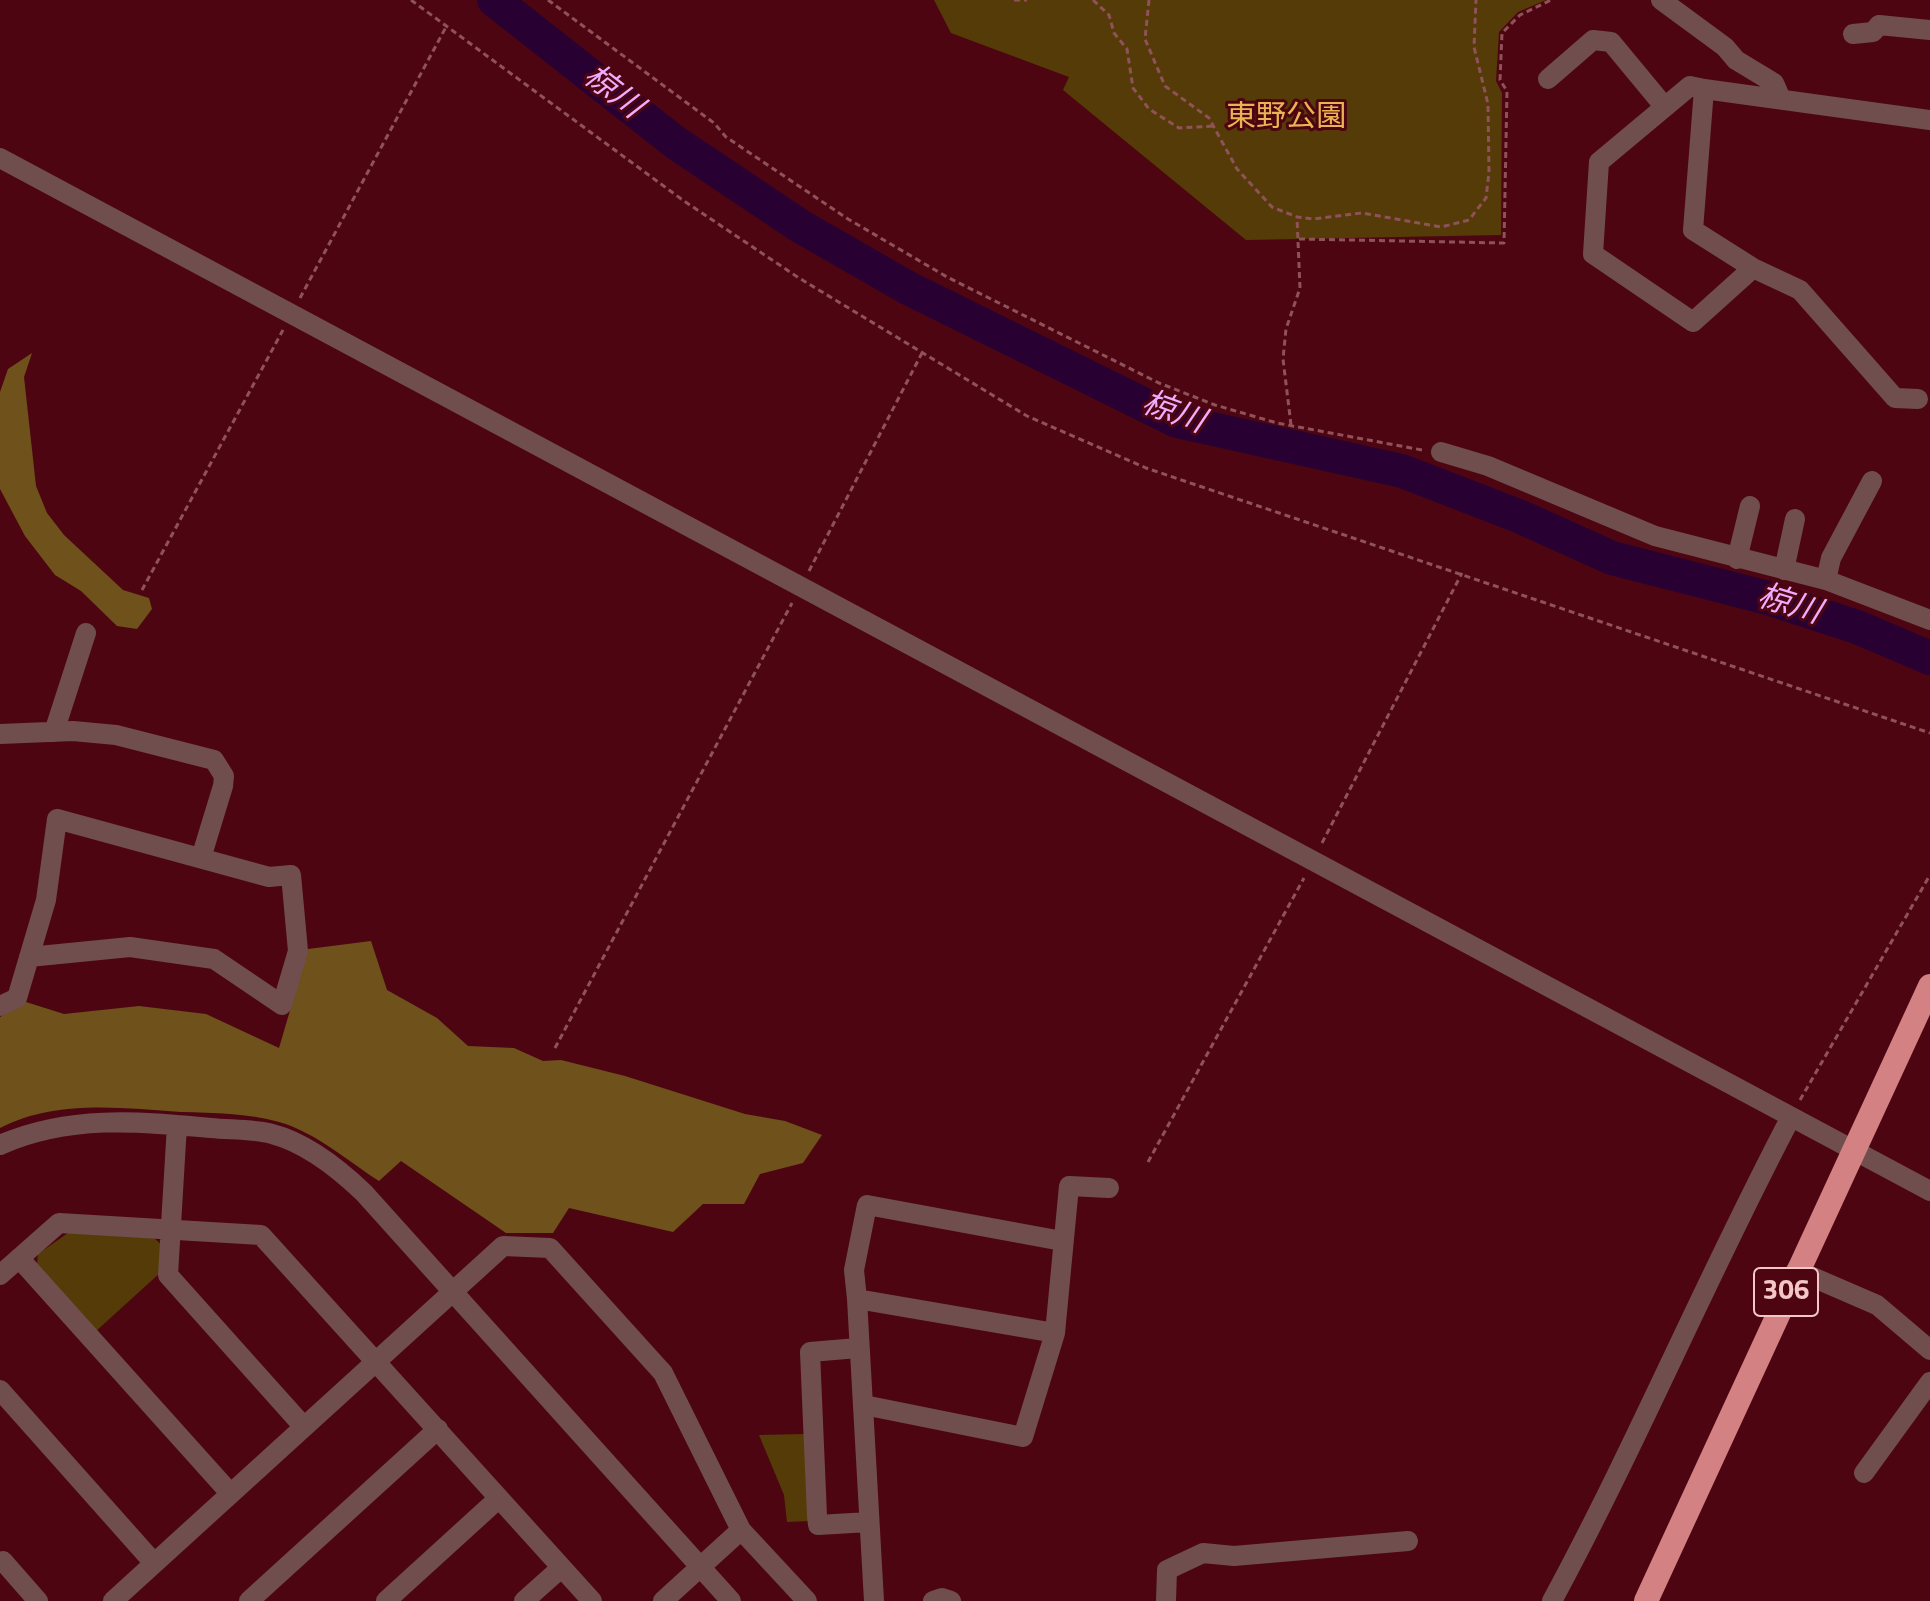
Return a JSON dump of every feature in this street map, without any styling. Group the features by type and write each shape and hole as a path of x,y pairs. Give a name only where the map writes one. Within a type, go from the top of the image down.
{"highway":[{"name":"306","path":"1648,1600 1796,1270 1856,1151 1930,986"}],"street":[{"path":"1661,0 1725,47 1736,60 1774,83 1781,99"},
{"path":"1853,34 1873,32 1879,25 1930,30"},
{"path":"1548,79 1593,40 1611,42 1664,106"},
{"path":"1753,268 1693,322 1593,254 1599,162 1690,86 1930,120"},
{"path":"1704,89 1693,230 1753,268 1800,290 1895,398 1918,399"},
{"path":"0,158 1930,1191"},
{"path":"1441,452 1488,466 1655,536 1826,580 1930,620"},
{"path":"1826,580 1831,558 1872,481"},
{"path":"1737,559 1750,506"},
{"path":"1784,570 1795,519"},
{"path":"54,732 86,633"},
{"path":"0,734 54,732 116,735 214,760 224,776 223,786 201,858"},
{"path":"0,1006 17,998 29,957 46,900 57,819 269,877 291,875 298,951 282,1005 214,959 130,947 29,957"},
{"path":"1552,1601 1611,1492 1734,1224 1791,1117"},
{"path":"0,1145 35,1130 74,1123 177,1125 272,1134 308,1150 364,1193 731,1601"},
{"path":"177,1125 168,1275 304,1427"},
{"path":"864,1405 1023,1437 1055,1333 1069,1186 1109,1188"},
{"path":"874,1601 854,1270 867,1205 1062,1241"},
{"path":"0,1275 59,1223 261,1235 592,1601"},
{"path":"113,1601 503,1246 550,1248 663,1373 741,1530 807,1601"},
{"path":"19,1258 230,1493"},
{"path":"1796,1270 1877,1305 1930,1350"},
{"path":"857,1299 1055,1333"},
{"path":"858,1348 810,1352 817,1516 818,1525 869,1522"},
{"path":"1864,1473 1930,1382"},
{"path":"0,1390 154,1563"},
{"path":"249,1601 438,1429"},
{"path":"386,1601 498,1499"},
{"path":"663,1601 741,1530"},
{"path":"1166,1601 1167,1570 1203,1553 1234,1556 1408,1541"},
{"path":"3,1561 38,1601"},
{"path":"524,1601 561,1568"},
{"path":"933,1601 942,1598 951,1601"}],"path":[{"path":"411,0 684,201 877,327 924,350 1027,416 1118,458 1930,733"},
{"path":"548,0 714,123 726,137 848,219 947,277 1183,393 1291,425 1441,452"},
{"path":"1014,0 1027,0"},
{"path":"1093,0 1109,15 1114,33 1127,49 1133,88 1149,109 1179,128 1214,126"},
{"path":"1149,0 1145,39 1165,86 1193,103 1214,126 1237,169 1263,200 1297,217 1362,213 1451,226 1469,220 1482,207 1488,182 1488,114 1474,47 1476,0"},
{"path":"1299,239 1504,243 1507,91 1500,80 1502,33 1520,15 1551,0"},
{"path":"142,590 447,26"},
{"path":"1291,425 1286,410 1283,359 1286,329 1300,288 1297,217"},
{"path":"555,1048 924,350"},
{"path":"1148,1162 1312,862 1462,573"},
{"path":"1791,1117 1930,875"}],"green space":[{"name":"東野公園","path":"934,0 1546,0 1518,12 1499,32 1496,81 1502,93 1501,235 1246,240 1063,90 1069,77 951,33"},
{"path":"68,1233 154,1238 164,1247 161,1272 95,1332 37,1264 38,1254"},
{"path":"805,1434 810,1521 787,1522 784,1495 759,1435"}],"shaded area":[{"path":"32,353 24,377 36,486 47,513 64,535 123,590 149,598 152,609 137,629 117,626 81,591 55,575 25,536 0,489 0,392 8,369"},
{"path":"371,941 387,990 437,1018 468,1046 514,1048 543,1061 561,1060 625,1076 745,1114 785,1121 822,1135 803,1163 760,1174 744,1204 703,1204 673,1232 569,1208 553,1233 506,1233 401,1161 379,1181 305,1133 267,1119 230,1114 89,1108 43,1113 0,1128 0,1017 26,1002 64,1014 139,1006 206,1014 279,1048 308,949"}],"waterway":[{"name":"椋川","path":"494,0 676,143 800,226 908,288 1177,421 1402,471 1521,517 1612,558 1768,598 1857,627 1930,658"}]}
